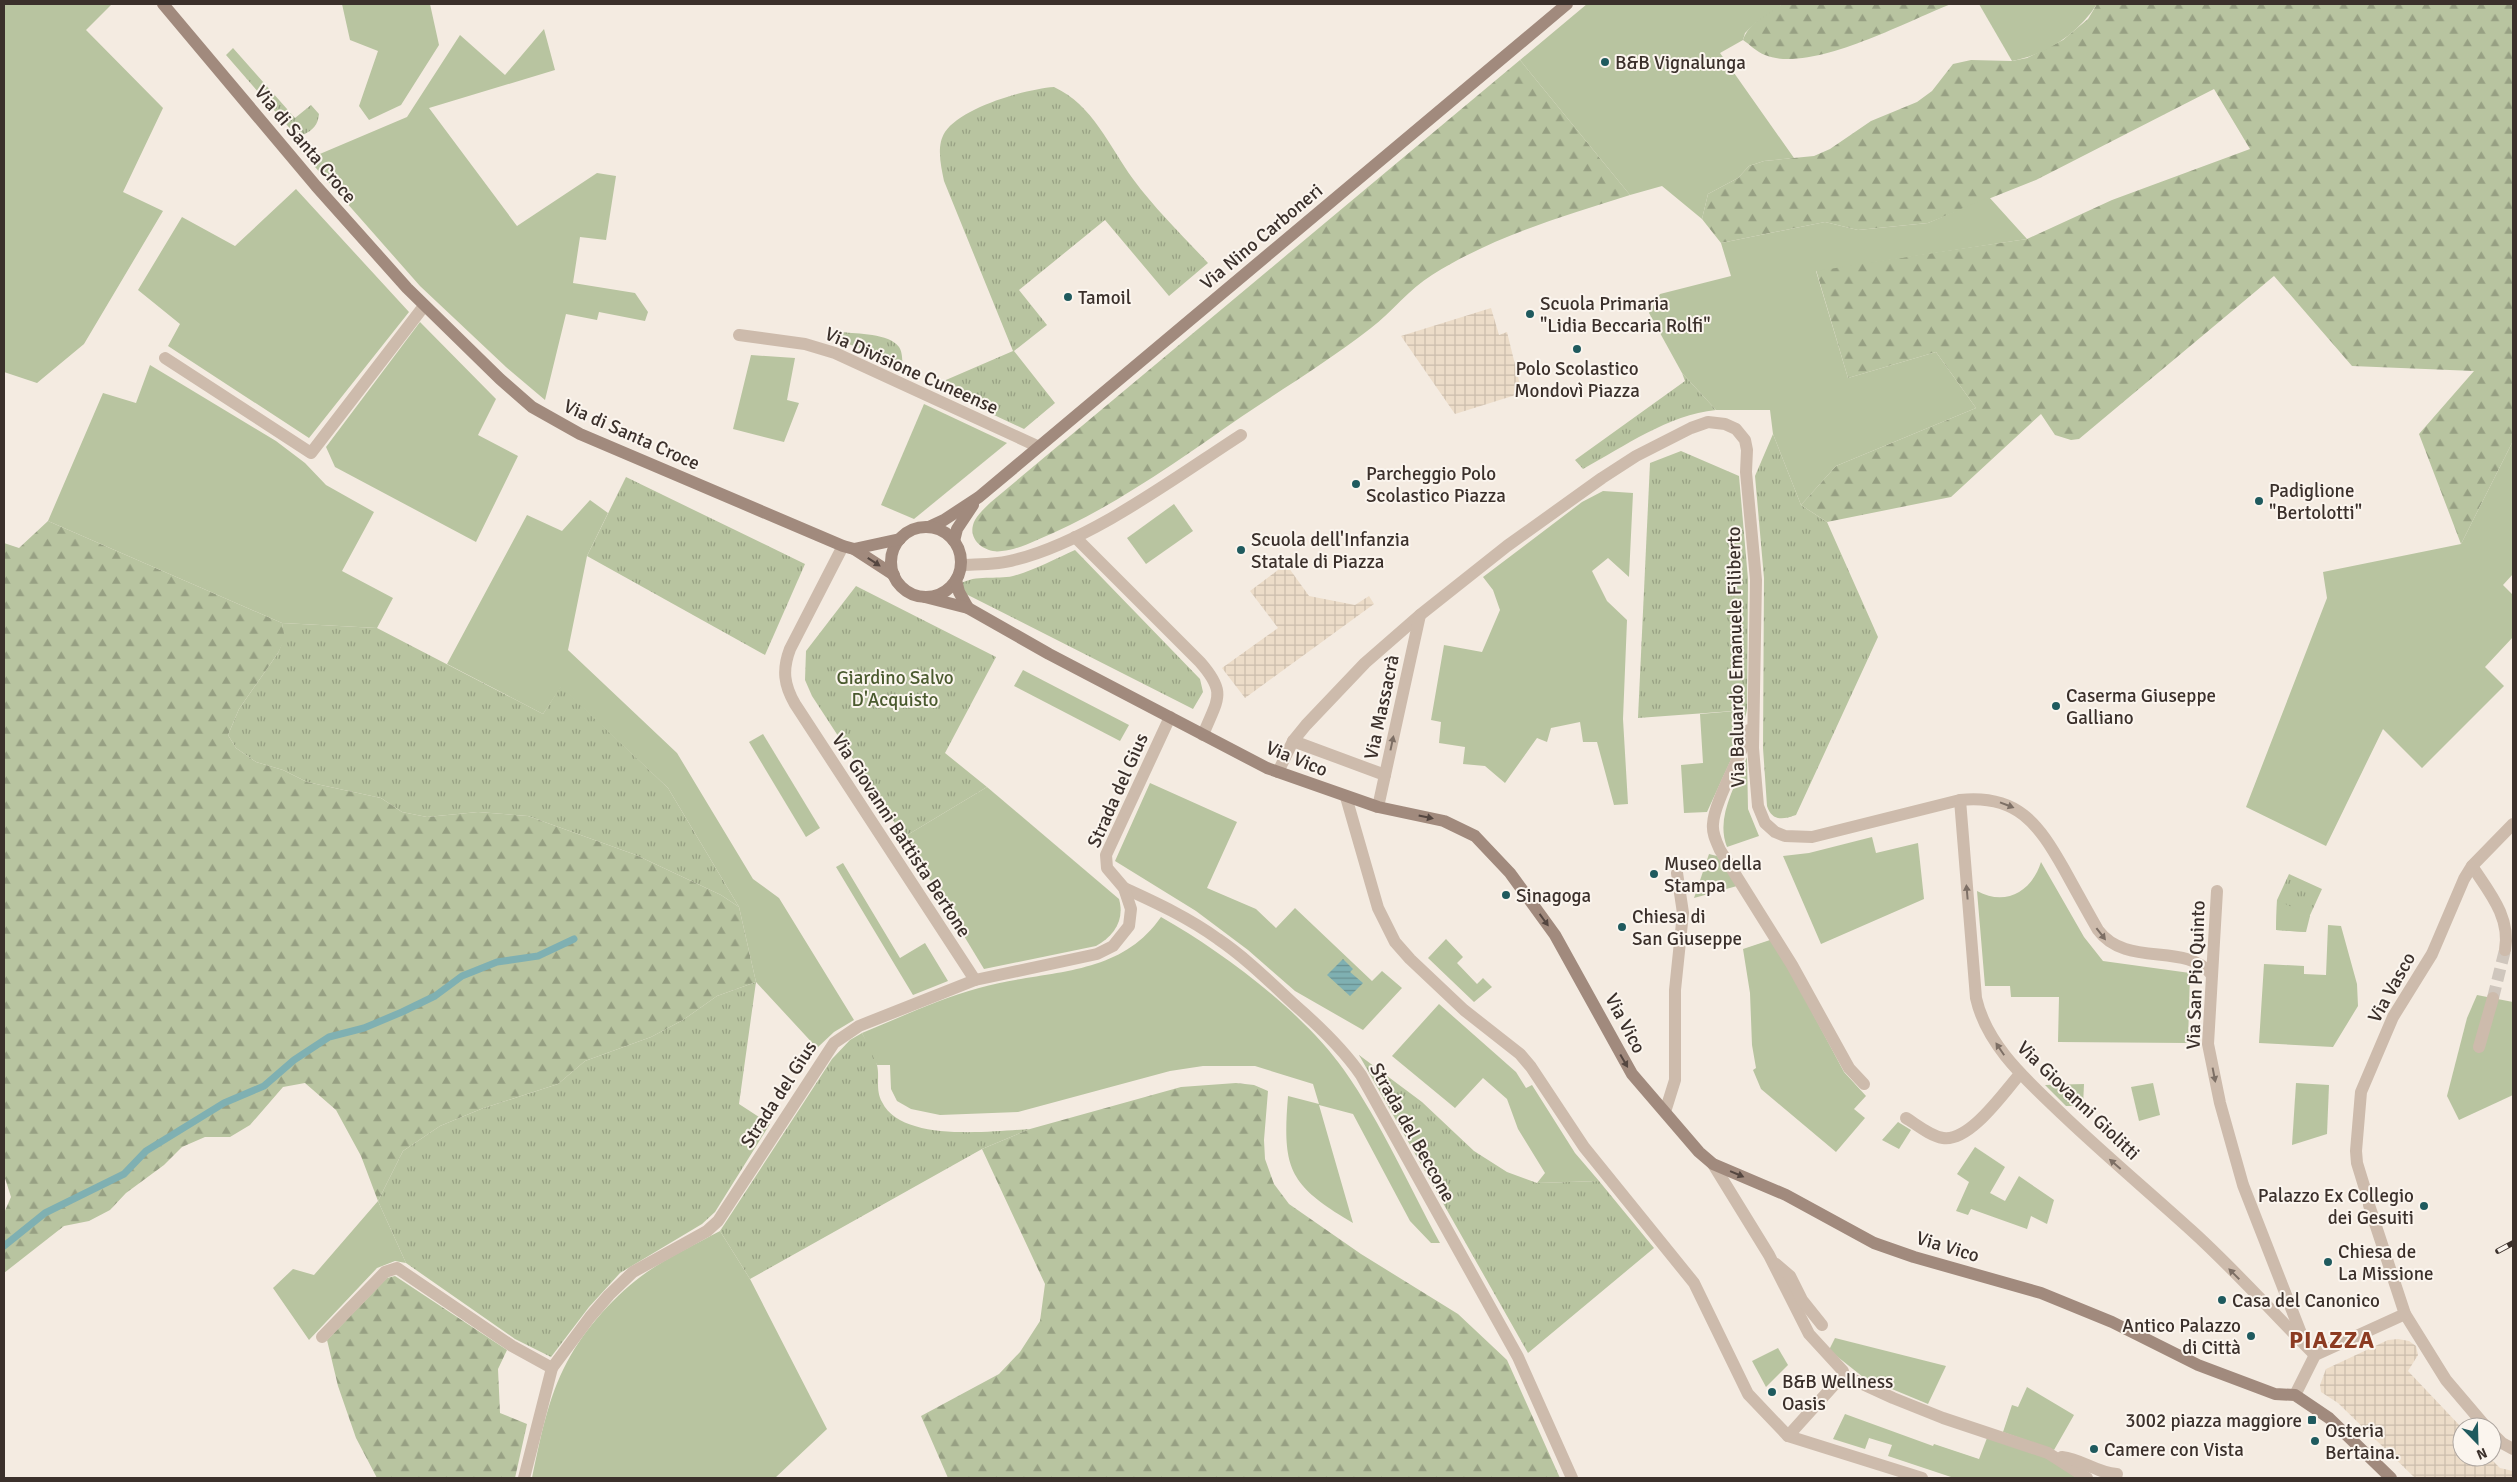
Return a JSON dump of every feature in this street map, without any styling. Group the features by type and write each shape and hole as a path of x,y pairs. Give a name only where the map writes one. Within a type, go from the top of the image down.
{"main road":[{"name":"Via di Santa Croce","path":"163,4 316,186 424,306 532,407 563,426 849,548 894,575"},
{"name":"Via Nino Carboneri","path":"900,539 908,532 929,527 944,520 979,497 1037,446 1567,4"},
{"name":"Via Nino Carboneri","path":"954,541 958,529 979,497"},
{"path":"900,539 892,556 894,575 906,590 925,597 943,592 956,580 961,565 961,556 954,541 947,534 929,527"},
{"path":"849,548 900,539"},
{"path":"956,580 959,592 968,608"},
{"name":"Via Vico","path":"925,597 968,608 1049,654 1278,772 1378,807 1425,816 1455,825 1475,836 1492,851 1555,935 1625,1063 1639,1083 1699,1152 1714,1164 1786,1195 1874,1242 1914,1257 2040,1293 2112,1322 2198,1365 2275,1394 2295,1395"},
{"path":"2295,1395 2329,1418 2391,1478"}],"street":[{"path":"165,358 312,453 424,306"},
{"name":"Via Divisione Cuneense","path":"739,335 816,346 918,390 1037,446"},
{"name":"Via Baluardo Emanuele Filiberto","path":"1278,772 1293,741 1365,663 1507,546 1608,473 1692,428 1708,422 1725,424 1739,432 1747,450 1746,472 1756,580 1753,748 1758,806 1765,823 1778,834 1803,838 1827,834 1960,800 1980,798 1994,801 2016,809 2033,822 2048,840 2098,930 2110,943 2144,954 2197,962 2212,974"},
{"path":"961,565 1014,561 1075,537 1133,505 1241,435"},
{"path":"1075,537 1200,662 1216,681 1218,693 1203,735"},
{"name":"Via Giovanni Battista Bertone","path":"849,548 790,649 785,665 786,686 795,704 975,980"},
{"name":"Via Massacrà","path":"1378,807 1420,616"},
{"path":"1755,710 1744,746 1714,815 1714,836 1720,850 1792,965 1849,1068 1864,1084"},
{"name":"Strada del Gius","path":"524,1478 552,1368 590,1317 623,1281 645,1264 706,1231 718,1221 834,1043 859,1026 975,980 1097,954 1113,946 1124,934 1131,917 1130,902 1124,888 1107,868 1106,855 1170,717"},
{"path":"1293,741 1385,775"},
{"path":"1346,797 1378,908 1395,942 1410,959 1464,1010 1520,1054 1531,1067 1584,1147 1694,1283 1748,1394 1788,1436 1922,1478"},
{"name":"Via Giovanni Giolitti","path":"1960,800 1978,1005 2001,1050 2020,1074 2099,1150 2193,1233 2310,1350"},
{"name":"Via Vasco","path":"2365,1189 2356,1152 2361,1092 2393,1017 2432,954 2460,887 2472,866 2513,824"},
{"path":"2472,866 2503,917 2507,933 2505,950"},
{"path":"1665,1112 1675,1080 1675,990 1683,913 1677,873"},
{"name":"Strada del Beccone","path":"1124,888 1166,907 1218,939 1280,991 1335,1042 1351,1061 1361,1075 1518,1358 1572,1478"},
{"name":"Via San Pio Quinto","path":"2217,890 2208,1044 2222,1110 2243,1185 2310,1350"},
{"path":"2479,1047 2493,998"},
{"path":"1906,1118 1939,1137 1959,1136 1972,1127 2020,1074"},
{"path":"1714,1164 1772,1261 1809,1334 1840,1368 1843,1375 1943,1418 2018,1442 2057,1457 2088,1478"},
{"path":"2369,1205 2405,1314 2446,1380 2477,1417"},
{"path":"1772,1261 1790,1276 1802,1300 1822,1325"},
{"path":"322,1337 385,1272 397,1268 512,1346 552,1368"},
{"path":"2295,1395 2310,1350 2405,1314"},
{"path":"1788,1436 1843,1375"},
{"path":"2502,1443 2513,1449"},
{"path":"2057,1457 2075,1459 2102,1473 2117,1474"}],"green space":[{"path":"4,4 112,4 86,30 163,108 123,192 163,211 84,344 37,383 4,372"},
{"path":"342,4 430,4 439,45 401,105 369,120 359,106 378,51 350,40"},
{"path":"1587,4 1783,4 1756,22 1745,33 1743,40 1720,53 1794,158 1764,161 1749,166 1738,178 1708,194 1702,219 1662,186 1630,195 1520,60"},
{"path":"1783,4 1951,4 1885,33 1832,52 1784,59 1762,54 1743,40 1754,23"},
{"path":"1979,4 2097,4 2081,25 2060,41 2025,58 2012,61"},
{"path":"2097,4 2513,4 2513,441 2461,544 2419,434 2474,371 2352,366 2274,276 2079,439 2071,440 2055,435 2041,414 1951,497 1827,522 1801,505 1836,466 1976,408 1936,352 1848,378 1816,270 2027,239 2112,200 2250,149 2214,89 2036,180 1928,223 1858,230 1825,222 1721,243 1702,219 1708,194 1738,178 1749,166 1764,161 1814,156 1830,149 1871,121 1917,102 1932,91 1953,64 1971,60 2012,61 2027,58 2063,40 2088,19"},
{"path":"544,29 555,70 429,108 517,226 597,173 616,176 606,240 580,237 573,283 635,293 648,312 645,321 599,312 597,320 566,314 545,400 506,367 420,286 308,159 407,117 460,35 505,75"},
{"path":"233,48 295,118 311,105 319,114 316,124 312,129 303,135 293,132 226,55"},
{"path":"1520,60 1630,195 1504,238 1455,261 1416,287 1379,322 1307,374 1167,468 1091,514 1029,544 1015,548 996,551 983,548 978,544 973,533 975,520 991,502"},
{"path":"1054,87 1068,95 1090,115 1133,179 1160,212 1208,263 1169,296 1105,220 1019,290 1047,325 1014,351 1055,403 1024,429 932,386 1013,351 944,181 940,150 945,132 953,123 965,115 995,101 1028,91"},
{"path":"296,189 409,312 309,438 168,346 180,324 138,290 182,217 235,246"},
{"path":"1989,197 2027,239 1816,271 1848,378 1936,352 1976,408 1836,466 1801,505 1773,434 1770,410 1716,410 1682,373 1649,313 1660,294 1731,276 1721,243 1825,222 1858,230 1928,223"},
{"path":"420,322 496,399 478,435 518,456 476,542 335,467 326,447"},
{"path":"842,332 872,335 894,342 901,352 903,370 869,352 841,341"},
{"path":"751,355 795,358 787,400 799,403 784,442 733,429"},
{"path":"150,365 276,441 305,463 326,485 374,512 342,571 393,598 377,628 282,623 48,521 103,393 136,403"},
{"path":"1682,373 1716,410 1698,413 1664,425 1583,469 1575,460 1685,381"},
{"path":"924,404 1007,443 914,519 881,505"},
{"path":"1773,434 1801,505 1827,522 1878,637 1796,815 1786,818 1775,817 1767,806 1763,748 1764,578 1755,476"},
{"path":"2513,441 2513,574 2503,585 2513,595 2513,637 2485,667 2504,686 2422,768 2383,729 2326,846 2246,807 2327,598 2323,572 2461,544"},
{"path":"1681,451 1739,476 1748,579 1747,710 1638,718 1650,463"},
{"path":"626,477 805,564 765,655 587,556"},
{"path":"1603,491 1633,493 1629,577 1608,558 1592,571 1607,601 1627,620 1623,719 1628,804 1614,805 1597,742 1583,742 1580,722 1551,728 1547,742 1537,738 1505,783 1485,766 1463,764 1465,747 1439,743 1441,722 1431,720 1444,645 1482,652 1500,610 1493,590 1483,577 1582,502"},
{"path":"590,500 608,513 587,556 568,650 677,753 753,879 779,898 854,1020 834,1032 817,1048 756,982 739,907 668,788 561,687 543,714 447,664 527,515 562,531"},
{"path":"1174,504 1193,531 1146,564 1127,538"},
{"path":"48,521 282,623 285,639 278,653 239,709 228,735 236,748 256,762 283,770 307,782 381,798 402,812 427,817 478,812 528,816 636,855 721,895 739,907 756,982 717,996 683,1020 651,1037 585,1061 558,1084 481,1109 440,1126 403,1151 378,1201 361,1156 336,1110 305,1083 283,1087 250,1125 230,1137 205,1137 182,1147 164,1165 126,1193 110,1210 89,1221 64,1226 4,1273 4,1213 11,1197 4,1175 4,543 19,548"},
{"path":"1075,550 1200,679 1203,692 1193,709 960,591 960,584 966,581 1021,574"},
{"name":"Giardino Salvo D'Acquisto","path":"856,586 996,657 945,753 987,787 904,837 812,696 805,680 806,651"},
{"path":"282,623 377,628 543,714 561,686 668,788 739,907 721,895 636,855 528,816 478,812 427,817 402,812 381,798 307,782 283,770 256,762 236,748 228,735 239,709 278,653 284,639"},
{"path":"1023,670 1129,725 1120,741 1014,686"},
{"path":"1747,710 1739,742 1707,812 1684,813 1681,765 1703,763 1700,714"},
{"path":"763,734 820,828 806,837 749,742"},
{"path":"1747,757 1748,809 1759,836 1727,847 1724,836 1725,813 1728,801"},
{"path":"1150,783 1237,822 1207,888 1256,909 1276,928 1295,908 1372,981 1382,971 1402,988 1363,1030 1295,991 1248,950 1196,911 1115,861"},
{"path":"987,787 1119,899 1119,920 1113,932 1102,942 1096,946 984,969 904,837"},
{"path":"1872,837 1876,853 1918,843 1924,899 1821,944 1783,856 1809,853"},
{"path":"1709,854 1717,856 1737,886 1694,898"},
{"path":"2041,862 2084,937 2103,961 2190,973 2188,1043 2058,1042 2059,997 2011,997 2010,986 1985,986 1977,891 1988,896 2008,897 2024,888 2031,881"},
{"path":"843,863 900,958 925,943 948,981 913,995 836,867"},
{"path":"2289,874 2322,889 2306,924 2306,932 2276,930 2277,900"},
{"path":"2277,900 2310,916 2306,932 2276,930"},
{"path":"1161,917 1235,965 1284,1005 1327,1048 1344,1070 1371,1112 1440,1243 1431,1243 1410,1221 1353,1114 1319,1105 1353,1223 1315,1198 1294,1173 1289,1159 1286,1121 1288,1096 1319,1104 1313,1084 1255,1066 1203,1066 1170,1071 1018,1112 940,1115 911,1109 897,1101 891,1089 890,1065 877,1065 862,1033 964,992 1004,982 1079,969 1102,962 1124,952 1144,937"},
{"path":"2328,925 2341,926 2357,984 2358,1006 2333,1047 2259,1043 2264,964 2304,966 2304,974 2326,975"},
{"path":"1446,939 1463,957 1457,963 1477,984 1483,978 1492,987 1474,1002 1428,958"},
{"path":"1770,940 1789,969 1844,1072 1866,1096 1854,1109 1865,1118 1836,1152 1761,1089 1753,1070 1756,1068 1752,1045 1750,993 1743,949"},
{"path":"756,982 739,1104 770,1124 715,1212 702,1224 620,1273 589,1307 551,1357 515,1339 406,1263 378,1201 403,1151 440,1126 481,1109 558,1084 585,1061 651,1037 683,1020 717,996"},
{"path":"2477,995 2513,1002 2513,1095 2459,1120 2447,1096 2467,1018"},
{"path":"1439,1004 1516,1072 1526,1088 1532,1085 1575,1153 1599,1181 1537,1183 1545,1173 1518,1129 1507,1099 1483,1078 1455,1108 1392,1056"},
{"path":"862,1033 876,1061 878,1088 882,1102 893,1115 908,1124 949,1132 1030,1129 982,1149 750,1279 720,1231 832,1059 850,1040"},
{"path":"1359,1055 1422,1102 1474,1151 1507,1172 1537,1183 1599,1181 1654,1248 1528,1353"},
{"path":"1236,1083 1254,1085 1268,1091 1264,1140 1265,1159 1274,1184 1289,1204 1361,1254 1458,1314 1507,1360 1560,1478 948,1478 921,1416 999,1374 1020,1352 1040,1321 1045,1284 982,1149 1030,1129 1181,1087"},
{"path":"2153,1083 2160,1115 2139,1121 2131,1087"},
{"path":"2296,1083 2329,1085 2327,1134 2292,1145"},
{"path":"2084,1084 2083,1106 2066,1106 2045,1085"},
{"path":"1898,1122 1911,1130 1899,1149 1882,1140"},
{"path":"1975,1147 2005,1167 1990,1193 2005,1201 2019,1176 2054,1200 2047,1224 2031,1216 2027,1229 1971,1209 1968,1215 1956,1211 1969,1182 1957,1174"},
{"path":"378,1201 406,1263 395,1261 377,1268 309,1340 273,1288 293,1269 314,1275"},
{"path":"720,1231 750,1279 827,1429 775,1478 532,1478 545,1419 560,1375 574,1349 592,1324 613,1301 647,1272 674,1255"},
{"path":"395,1276 507,1350 498,1369 500,1413 527,1424 515,1478 377,1478 356,1438 338,1386 327,1340 387,1278"},
{"path":"1835,1338 1946,1366 1928,1404 1863,1377 1829,1350"},
{"path":"1778,1348 1788,1365 1766,1387 1752,1361"},
{"path":"2027,1387 2074,1415 2054,1450 2003,1432 2012,1405 2018,1407"},
{"path":"1845,1414 1933,1446 1934,1444 1979,1459 1987,1438 2054,1460 2079,1478 1954,1478 1888,1456 1892,1445 1869,1438 1865,1449 1833,1439"}],"shaded area":[{"path":"1491,308 1499,335 1507,332 1522,393 1455,414 1401,336"},
{"path":"1286,564 1309,596 1355,605 1369,596 1374,604 1245,698 1222,668 1278,628 1250,591"},
{"path":"2388,1340 2409,1341 2416,1346 2418,1355 2408,1371 2452,1417 2452,1467 2499,1467 2513,1471 2513,1478 2415,1478 2338,1403 2321,1392 2320,1385 2326,1369"}],"water":[{"path":"1343,959 1353,969 1350,972 1363,983 1350,996 1327,975"}],"waterway":[{"path":"4,1246 45,1213 124,1174 146,1151 224,1103 264,1086 294,1060 329,1037 364,1028 402,1012 435,996 462,976 497,962 538,956 574,939"}],"tunnel":[{"path":"2493,998 2505,950"}],"railway":[{"path":"2498,1251 2513,1243"}],"place":[{"name":"B&B Vignalunga","path":"1605,62"},
{"name":"Tamoil","path":"1068,297"},
{"name":"Scuola Primaria \"Lidia Beccaria Rolfi\"","path":"1530,314"},
{"name":"Polo Scolastico Mondovì Piazza","path":"1577,349"},
{"name":"Parcheggio Polo Scolastico Piazza","path":"1356,484"},
{"name":"Padiglione \"Bertolotti\"","path":"2259,501"},
{"name":"Scuola dell'Infanzia Statale di Piazza","path":"1241,550"},
{"name":"Caserma Giuseppe Galliano","path":"2056,706"},
{"name":"Museo della Stampa","path":"1654,874"},
{"name":"Sinagoga","path":"1506,895"},
{"name":"Chiesa di San Giuseppe","path":"1622,927"},
{"name":"Palazzo Ex Collegio dei Gesuiti","path":"2424,1206"},
{"name":"Chiesa de La Missione","path":"2328,1262"},
{"name":"Casa del Canonico","path":"2222,1300"},
{"name":"Antico Palazzo di Città","path":"2251,1336"},
{"name":"B&B Wellness Oasis","path":"1772,1392"},
{"name":"3002 piazza maggiore","path":"2312,1420"},
{"name":"Osteria Bertaina.","path":"2315,1441"},
{"name":"Camere con Vista","path":"2094,1449"}],"district":[{"name":"PIAZZA","path":"2332,1340"}]}
